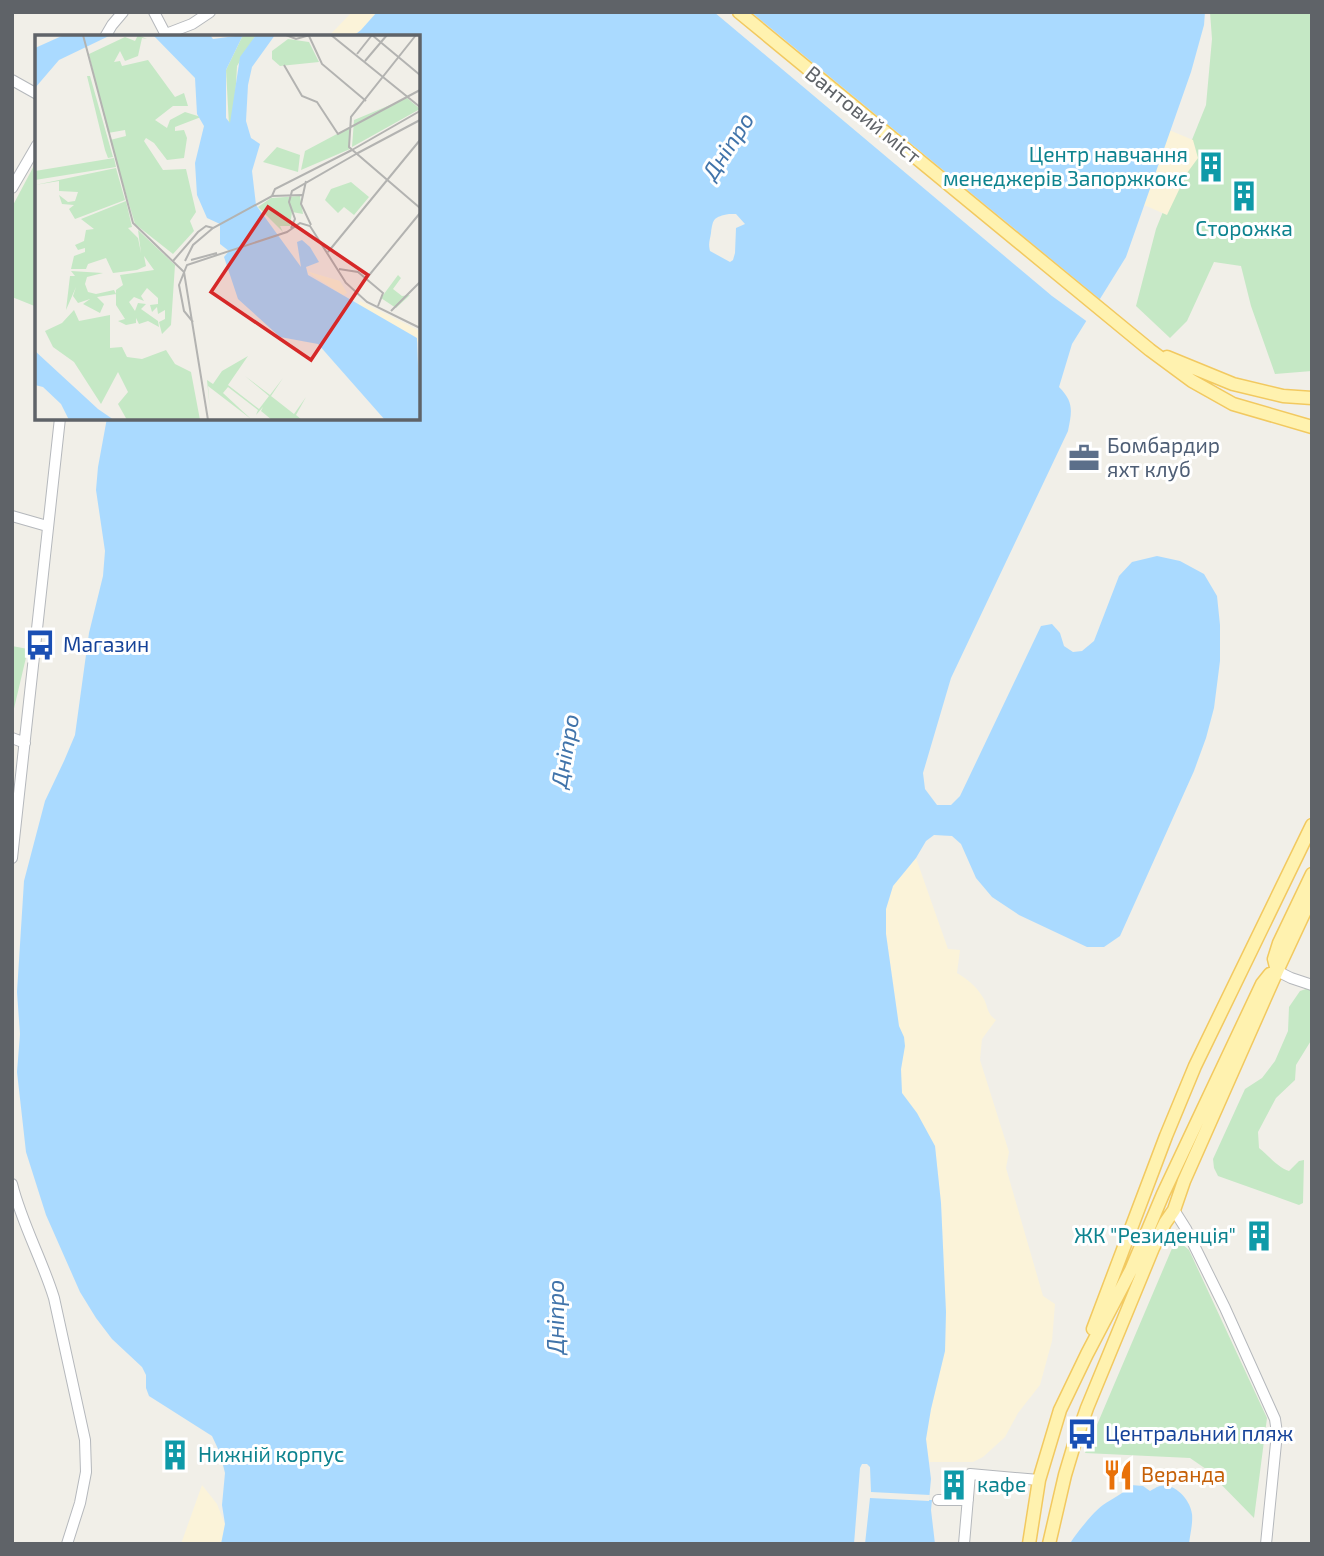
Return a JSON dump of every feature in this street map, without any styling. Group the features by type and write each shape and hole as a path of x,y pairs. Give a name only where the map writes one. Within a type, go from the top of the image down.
{"main road":[{"name":"Вантовий міст","path":"739,12 1150,350"},
{"path":"1150,350 1233,383 1283,396 1312,398"},
{"path":"1150,350 1192,381 1233,404 1312,426"},
{"path":"1029,1544 1040,1479 1060,1410 1166,1136 1195,1066 1312,825"},
{"path":"1277,971 1274,959 1279,943 1312,874"},
{"path":"1049,1544 1063,1480 1087,1408 1153,1248 1174,1210 1184,1181 1312,896"},
{"path":"1073,1381 1131,1270 1163,1194 1262,984 1270,974 1277,971"},
{"path":"1163,1194 1174,1210"},
{"path":"1040,1479 1046,1486 1051,1487 1063,1480"},
{"path":"1035,1507 1042,1501 1056,1511"}],"street":[{"path":"106,35 123,12"},
{"path":"154,12 167,35 210,12"},
{"path":"12,80 35,93"},
{"path":"12,188 35,148"},
{"path":"12,858 60,420"},
{"path":"12,516 47,526"},
{"path":"12,738 25,743"},
{"path":"1277,971 1312,985"},
{"path":"12,1184 18,1207 50,1283 85,1440 86,1472 67,1544"},
{"path":"1174,1210 1219,1297 1275,1419 1277,1433 1266,1544"},
{"path":"964,1544 970,1474 1040,1479"},
{"path":"938,1500 968,1500"}],"green space":[{"path":"1210,12 1312,12 1312,371 1275,374 1251,306 1241,266 1214,262 1187,321 1170,338 1136,306 1156,229 1206,105 1212,39"},
{"path":"35,164 35,306 12,297 12,207"},
{"path":"12,646 28,649 12,717"},
{"path":"1312,987 1312,1039 1296,1065 1295,1080 1276,1098 1258,1132 1259,1148 1281,1167 1289,1171 1299,1161 1304,1160 1303,1203 1299,1205 1218,1176 1213,1159 1245,1089 1262,1078 1275,1061 1288,1031 1289,1007 1300,991"},
{"path":"1176,1239 1189,1250 1267,1418 1254,1518 1206,1469 1190,1458 1085,1453"}],"sand":[{"path":"352,12 377,12 355,35 330,35"},
{"path":"1169,130 1193,140 1198,158 1187,173 1167,215 1144,205"},
{"path":"916,858 948,949 960,950 957,973 977,989 996,1020 982,1039 980,1060 1009,1152 1006,1168 1043,1296 1055,1304 1052,1341 1040,1385 1018,1413 1005,1437 983,1457 973,1462 929,1462 926,1439 945,1351 941,1203 935,1146 902,1093 904,1044 886,934 886,909 893,886"},
{"path":"202,1485 217,1504 225,1524 221,1544 181,1544"}],"water":[{"name":"Дніпро","path":"377,12 1205,12 1191,72 1126,257 1072,344 1059,387 1071,407 1068,431 951,678 923,773 925,789 937,805 951,805 960,796 1041,626 1052,624 1060,633 1064,646 1073,652 1082,651 1094,641 1119,576 1132,562 1157,556 1180,561 1204,574 1217,596 1220,661 1214,708 1206,738 1194,771 1120,936 1104,947 1087,947 1019,915 992,897 976,878 961,844 952,836 934,835 926,841 893,886 886,909 886,934 899,1026 905,1046 901,1069 902,1093 917,1113 935,1146 941,1203 945,1351 926,1439 931,1479 929,1500 932,1500 935,1544 221,1544 225,1524 222,1505 225,1473 212,1436 149,1396 142,1367 112,1339 80,1292 46,1215 26,1152 17,1072 20,1034 17,992 24,881 45,801 75,735 89,633 103,576 105,551 96,490 107,420 420,420 420,35 355,35","holes":["736,214 745,224 736,228 733,260 730,262 710,251 709,242 717,217"]},
{"path":"1131,1485 1143,1486 1150,1491 1166,1486 1181,1494 1189,1504 1192,1514 1189,1544 1070,1544 1100,1508"}],"pier":[{"path":"714,12 751,12 1102,301 1089,323 1052,296"},
{"path":"862,1464 870,1467 871,1492 930,1495 929,1501 870,1498 865,1544 854,1544 860,1468"}],"place":[{"name":"Центр навчання менеджерів Запоржкокс","path":"1211,167"},
{"name":"Сторожка","path":"1244,196"},
{"name":"Бомбардир яхт клуб","path":"1084,458"},
{"name":"Магазин","path":"40,645"},
{"name":"ЖК \"Резиденція\"","path":"1259,1236"},
{"name":"Центральний пляж","path":"1082,1434"},
{"name":"Нижній корпус","path":"175,1455"},
{"name":"Веранда","path":"1118,1475"},
{"name":"кафе","path":"954,1485"}]}
